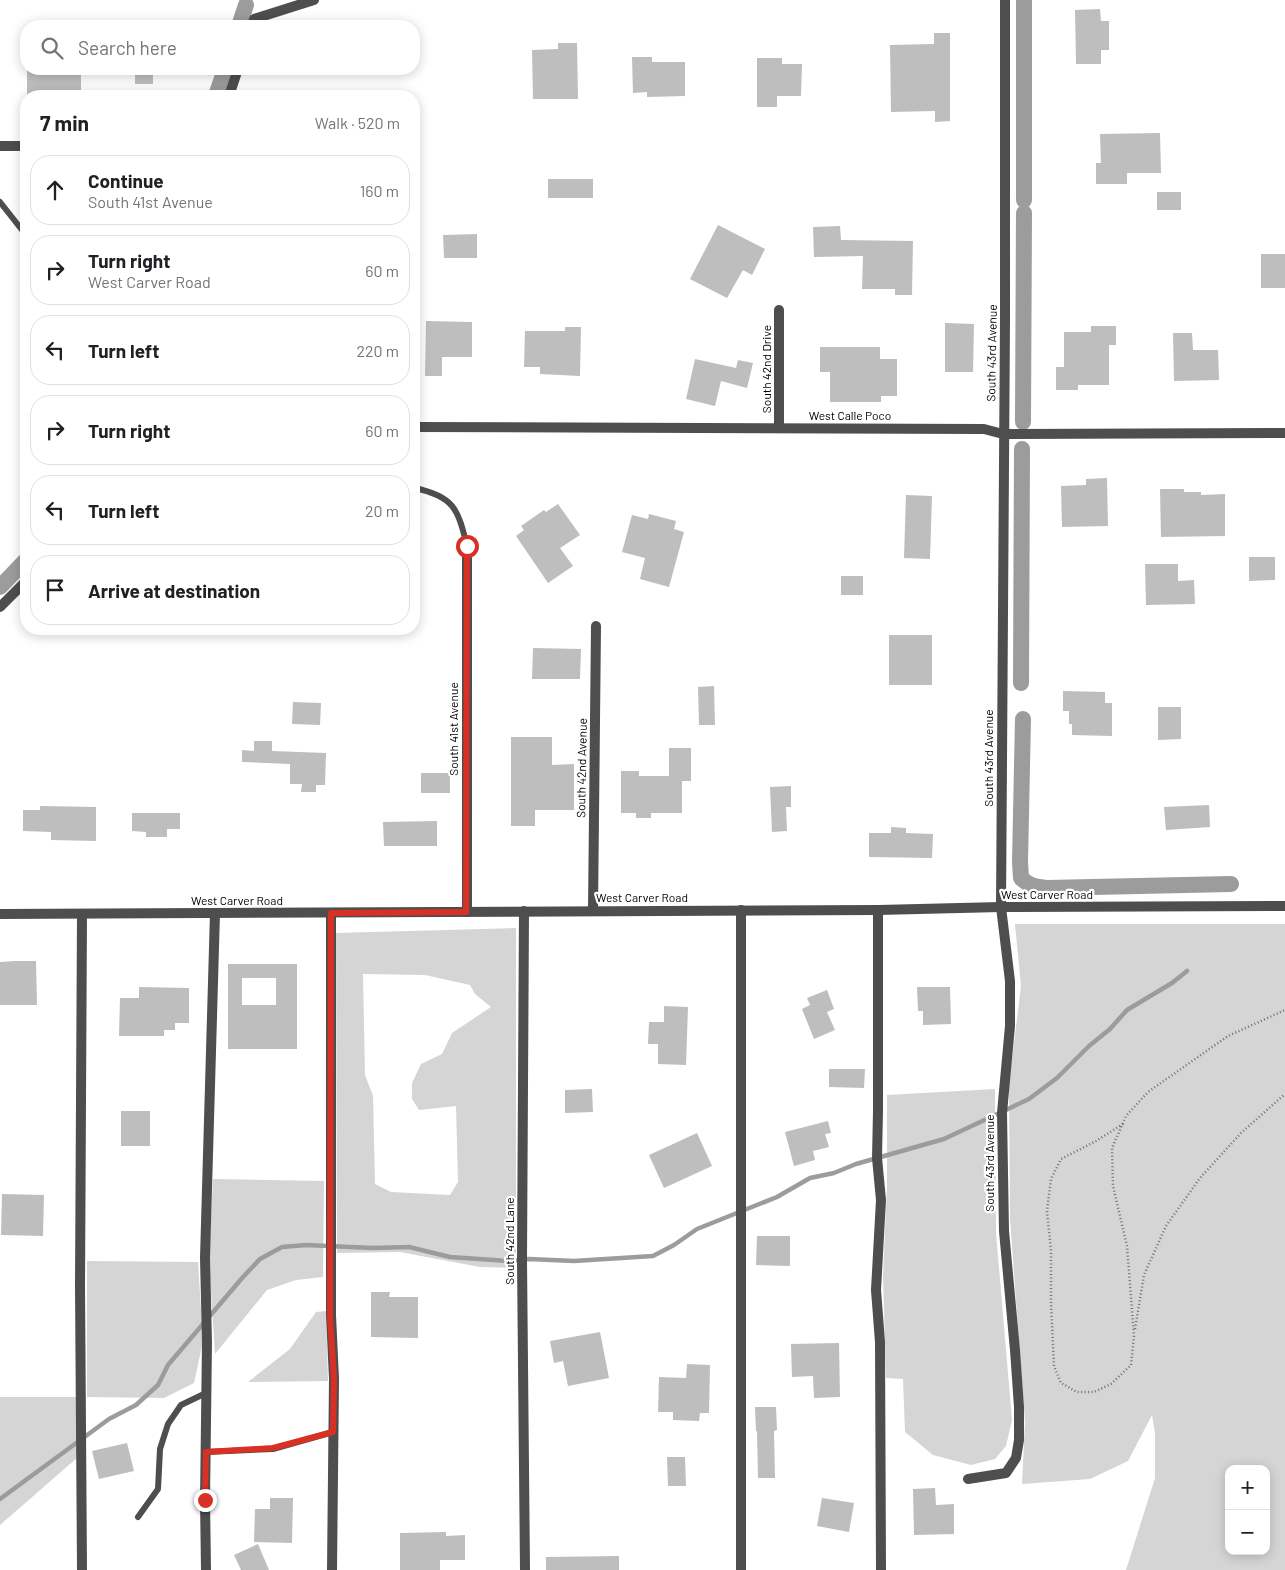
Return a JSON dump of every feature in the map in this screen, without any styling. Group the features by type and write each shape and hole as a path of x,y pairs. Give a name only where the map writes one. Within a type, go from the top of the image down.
{"street":[{"path":"261,20 314,0"},
{"name":"South 43rd Avenue","path":"968,1479 1006,1473 1016,1458 1019,1440 1015,1350 1004,1231 1002,1113 1010,1026 1010,981 1000,907 1005,317 1005,0"},
{"path":"231,90 236,75"},
{"path":"0,146 20,146"},
{"name":"South 42nd Drive","path":"779,310 779,428"},
{"name":"West Calle Poco","path":"420,427 984,429 1003,434 1285,433"},
{"name":"South 41st Avenue","path":"466,912 467,546"},
{"path":"0,606 20,587"},
{"name":"South 42nd Avenue","path":"592,911 596,626"},
{"name":"West Carver Road","path":"0,914 1285,906"},
{"path":"741,910 741,1570"},
{"path":"878,910 877,1158 881,1200 876,1290 880,1342 882,1570"},
{"name":"South 42nd Lane","path":"524,911 522,1260 525,1570"},
{"path":"206,1570 207,1342 205,1258 215,913"},
{"path":"331,913 330,1315 334,1379 332,1570"},
{"path":"82,914 80,1276 82,1570"}],"lane":[{"path":"0,202 20,227"},
{"path":"420,490 446,498 460,518 467,546"},
{"path":"138,1517 158,1489 160,1449 168,1424 181,1405 206,1393"},
{"path":"206,1452 273,1448 333,1432"}],"path":[{"path":"1134,1336 1127,1246 1113,1186 1112,1148 1126,1116 1148,1092 1228,1036 1285,1010"},
{"path":"1123,1124 1061,1159 1051,1179 1047,1211 1051,1251 1054,1366 1061,1384 1077,1392 1094,1392 1111,1384 1131,1365 1144,1275 1166,1226 1200,1178 1241,1133 1285,1094"}],"shaded area":[{"path":"1015,924 1285,924 1285,1570 1126,1570 1155,1478 1155,1433 1152,1415 1128,1461 1090,1479 1022,1484 1025,1422 1010,1219 1009,1084 1021,986"},
{"path":"516,928 516,1268 480,1267 400,1252 337,1253 336,933","holes":["363,974 425,975 470,985 475,994 491,1007 452,1033 442,1054 421,1064 412,1083 412,1099 419,1110 456,1106 458,1182 450,1195 391,1192 375,1184 373,1096 365,1075"]},
{"path":"995,1089 996,1233 1012,1420 1006,1446 995,1459 971,1465 933,1455 905,1432 903,1379 886,1378 883,1276 887,1187 887,1095"},
{"path":"213,1179 324,1181 323,1277 296,1280 267,1290 215,1354 209,1261"},
{"path":"87,1261 198,1262 203,1341 194,1383 164,1398 87,1397"},
{"path":"326,1311 328,1381 248,1382 290,1349 316,1312"},
{"path":"0,1397 78,1397 78,1457 0,1525"}],"building":[{"path":"1100,9 1101,21 1109,21 1109,50 1101,50 1101,64 1076,64 1075,10"},
{"path":"934,33 950,33 950,121 935,122 935,111 891,112 890,45 934,44"},
{"path":"558,43 577,43 578,99 533,99 532,50 558,49"},
{"path":"632,57 652,57 652,62 685,62 685,96 647,97 647,92 633,93"},
{"path":"757,58 782,58 782,64 802,64 801,96 777,96 777,107 757,107"},
{"path":"27,75 81,75 81,90 27,90"},
{"path":"135,75 153,75 153,84 135,84"},
{"path":"1160,133 1161,173 1127,173 1127,184 1096,184 1096,163 1101,163 1100,134"},
{"path":"548,179 593,179 593,198 548,198"},
{"path":"1157,192 1181,192 1181,210 1157,210"},
{"path":"718,225 765,249 752,275 743,270 727,298 690,279"},
{"path":"840,226 841,240 913,241 912,295 895,295 895,289 862,289 863,256 814,257 813,227"},
{"path":"477,234 477,258 444,258 443,235"},
{"path":"1261,254 1285,254 1285,288 1261,288"},
{"path":"426,321 472,322 472,357 442,357 442,376 425,376"},
{"path":"945,323 974,324 973,372 945,372"},
{"path":"1091,326 1116,326 1116,345 1109,345 1109,385 1078,385 1078,390 1056,390 1056,367 1064,367 1064,332 1091,332"},
{"path":"565,327 581,327 580,376 540,374 540,367 524,367 525,331 565,331"},
{"path":"1173,333 1192,333 1193,350 1218,350 1219,380 1174,381"},
{"path":"820,347 880,347 880,359 897,359 897,396 881,396 881,402 830,402 830,372 820,372"},
{"path":"695,359 736,368 738,360 753,363 747,388 721,381 715,406 686,399"},
{"path":"1107,478 1108,526 1062,527 1061,486 1086,485 1086,479"},
{"path":"1160,489 1184,489 1184,492 1201,492 1201,495 1225,494 1225,536 1161,537"},
{"path":"906,495 932,496 930,559 904,558"},
{"path":"558,504 580,535 560,548 573,566 548,583 516,536 524,530 521,526 544,510 546,512"},
{"path":"649,514 676,521 674,529 684,532 669,587 640,579 645,558 622,552 632,515 648,519"},
{"path":"1249,557 1275,557 1275,580 1249,581"},
{"path":"1145,564 1178,564 1178,581 1194,580 1195,604 1146,605"},
{"path":"841,576 863,576 863,595 841,595"},
{"path":"889,635 932,635 932,685 889,685"},
{"path":"533,648 581,649 580,679 532,679"},
{"path":"714,686 715,725 699,725 698,687"},
{"path":"1063,691 1105,692 1105,703 1112,703 1112,736 1072,735 1072,724 1069,724 1069,711 1063,711"},
{"path":"293,702 321,703 320,725 292,724"},
{"path":"1158,707 1181,707 1181,739 1158,740"},
{"path":"511,737 552,737 552,765 574,764 574,810 535,810 535,826 511,826"},
{"path":"254,741 272,741 272,751 326,753 325,785 316,785 316,792 301,792 302,784 290,784 290,764 242,762 242,750 254,751"},
{"path":"669,748 691,748 691,781 682,781 682,813 651,813 651,818 636,818 636,813 621,813 621,771 639,771 639,776 669,776"},
{"path":"421,773 450,773 450,793 421,793"},
{"path":"791,786 791,807 786,807 787,831 772,832 770,787"},
{"path":"1209,805 1210,827 1166,830 1164,807"},
{"path":"40,806 96,807 96,841 51,840 51,832 23,831 23,810 40,810"},
{"path":"132,813 180,813 180,829 167,829 167,837 146,837 146,832 132,831"},
{"path":"437,821 437,846 384,846 383,822"},
{"path":"891,827 906,828 906,833 933,834 932,858 869,857 869,833 891,833"},
{"path":"36,961 37,1005 0,1005 0,962"},
{"path":"228,964 297,964 297,1049 228,1049","holes":["242,978 276,978 276,1005 242,1005"]},
{"path":"139,987 189,988 189,1023 175,1023 175,1030 164,1030 164,1036 119,1036 120,998 139,998"},
{"path":"917,987 950,987 951,1024 923,1025 923,1011 918,1011"},
{"path":"827,990 834,1009 827,1012 835,1030 814,1039 802,1009 810,1005 807,998"},
{"path":"664,1006 688,1007 686,1065 658,1064 658,1044 648,1044 649,1022 664,1022"},
{"path":"829,1069 865,1069 864,1088 829,1087"},
{"path":"592,1089 593,1112 565,1113 565,1090"},
{"path":"121,1111 150,1111 150,1146 121,1146"},
{"path":"828,1121 831,1133 825,1134 829,1147 813,1151 815,1160 794,1166 785,1132"},
{"path":"697,1133 712,1166 664,1188 649,1155"},
{"path":"2,1194 44,1195 43,1236 1,1235"},
{"path":"757,1236 790,1236 790,1266 756,1265"},
{"path":"371,1292 390,1292 389,1297 418,1297 418,1338 371,1337"},
{"path":"600,1332 609,1378 568,1386 563,1361 554,1363 550,1341"},
{"path":"839,1343 840,1397 814,1398 813,1376 792,1377 791,1344"},
{"path":"687,1364 710,1365 709,1413 700,1413 699,1421 673,1420 673,1412 658,1412 659,1377 686,1378"},
{"path":"755,1407 776,1407 777,1430 774,1431 775,1478 758,1478"},
{"path":"127,1443 134,1471 99,1479 92,1451"},
{"path":"667,1457 685,1457 686,1486 668,1486"},
{"path":"935,1488 936,1505 954,1504 954,1534 914,1535 913,1489"},
{"path":"270,1498 293,1498 292,1543 254,1542 255,1509 270,1509"},
{"path":"822,1498 854,1503 849,1532 817,1526"},
{"path":"446,1532 446,1536 465,1535 465,1560 440,1560 440,1570 400,1570 400,1533"},
{"path":"258,1544 269,1570 241,1570 234,1555"},
{"path":"619,1556 619,1570 546,1570 546,1557"}],"waterway":[{"path":"1024,0 1024,200"},
{"path":"241,20 246,5"},
{"path":"218,90 223,75"},
{"path":"1023,422 1024,213"},
{"path":"1021,683 1022,449"},
{"path":"0,587 20,566"},
{"path":"1023,719 1020,862 1021,878 1024,881 1033,886 1047,888 1231,884"},
{"path":"0,1499 109,1419 136,1405 158,1385 168,1365 243,1277 260,1259 282,1247 306,1245 373,1248 409,1247 450,1257 508,1261 529,1259 574,1261 653,1256 674,1245 697,1229 777,1197 810,1178 834,1173 856,1164 944,1139 1029,1099 1057,1078 1089,1046 1110,1029 1127,1010 1172,983 1187,971"}],"route":[{"path":"205,1500 206,1452 273,1448 333,1432 334,1379 330,1315 331,913 466,912 467,546"}]}
